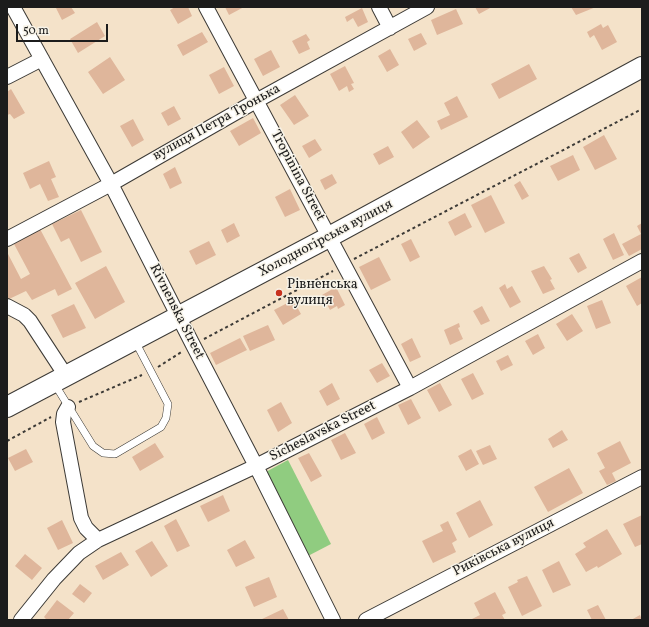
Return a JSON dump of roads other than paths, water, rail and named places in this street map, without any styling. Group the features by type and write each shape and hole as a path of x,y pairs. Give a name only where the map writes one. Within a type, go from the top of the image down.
{"main road":[{"name":"Холодногірська вулиця","path":"7,407 329,237 642,66"}],"street":[{"name":"Rivnenska Street","path":"13,7 111,184 192,345 256,466 333,620"},
{"name":"Tropinina Street","path":"206,7 410,388"},
{"path":"379,7 390,28"},
{"name":"вулиця Петра Тронька","path":"7,239 111,184 256,101 427,7"},
{"path":"7,77 42,59"},
{"name":"Sicheslavska Street","path":"21,620 54,579 79,553 98,540 256,466 410,388 642,261"},
{"path":"7,306 24,315 30,321 60,379"},
{"path":"68,407 64,414 63,422 80,518 86,528 98,540"},
{"name":"Риківська вулиця","path":"366,620 642,477"}],"lane":[{"path":"60,379 68,407 93,446 103,453 115,454 161,427 166,418 168,404 135,340"}],"place":[{"name":"Рівненська вулиця","path":"279,293"}]}
